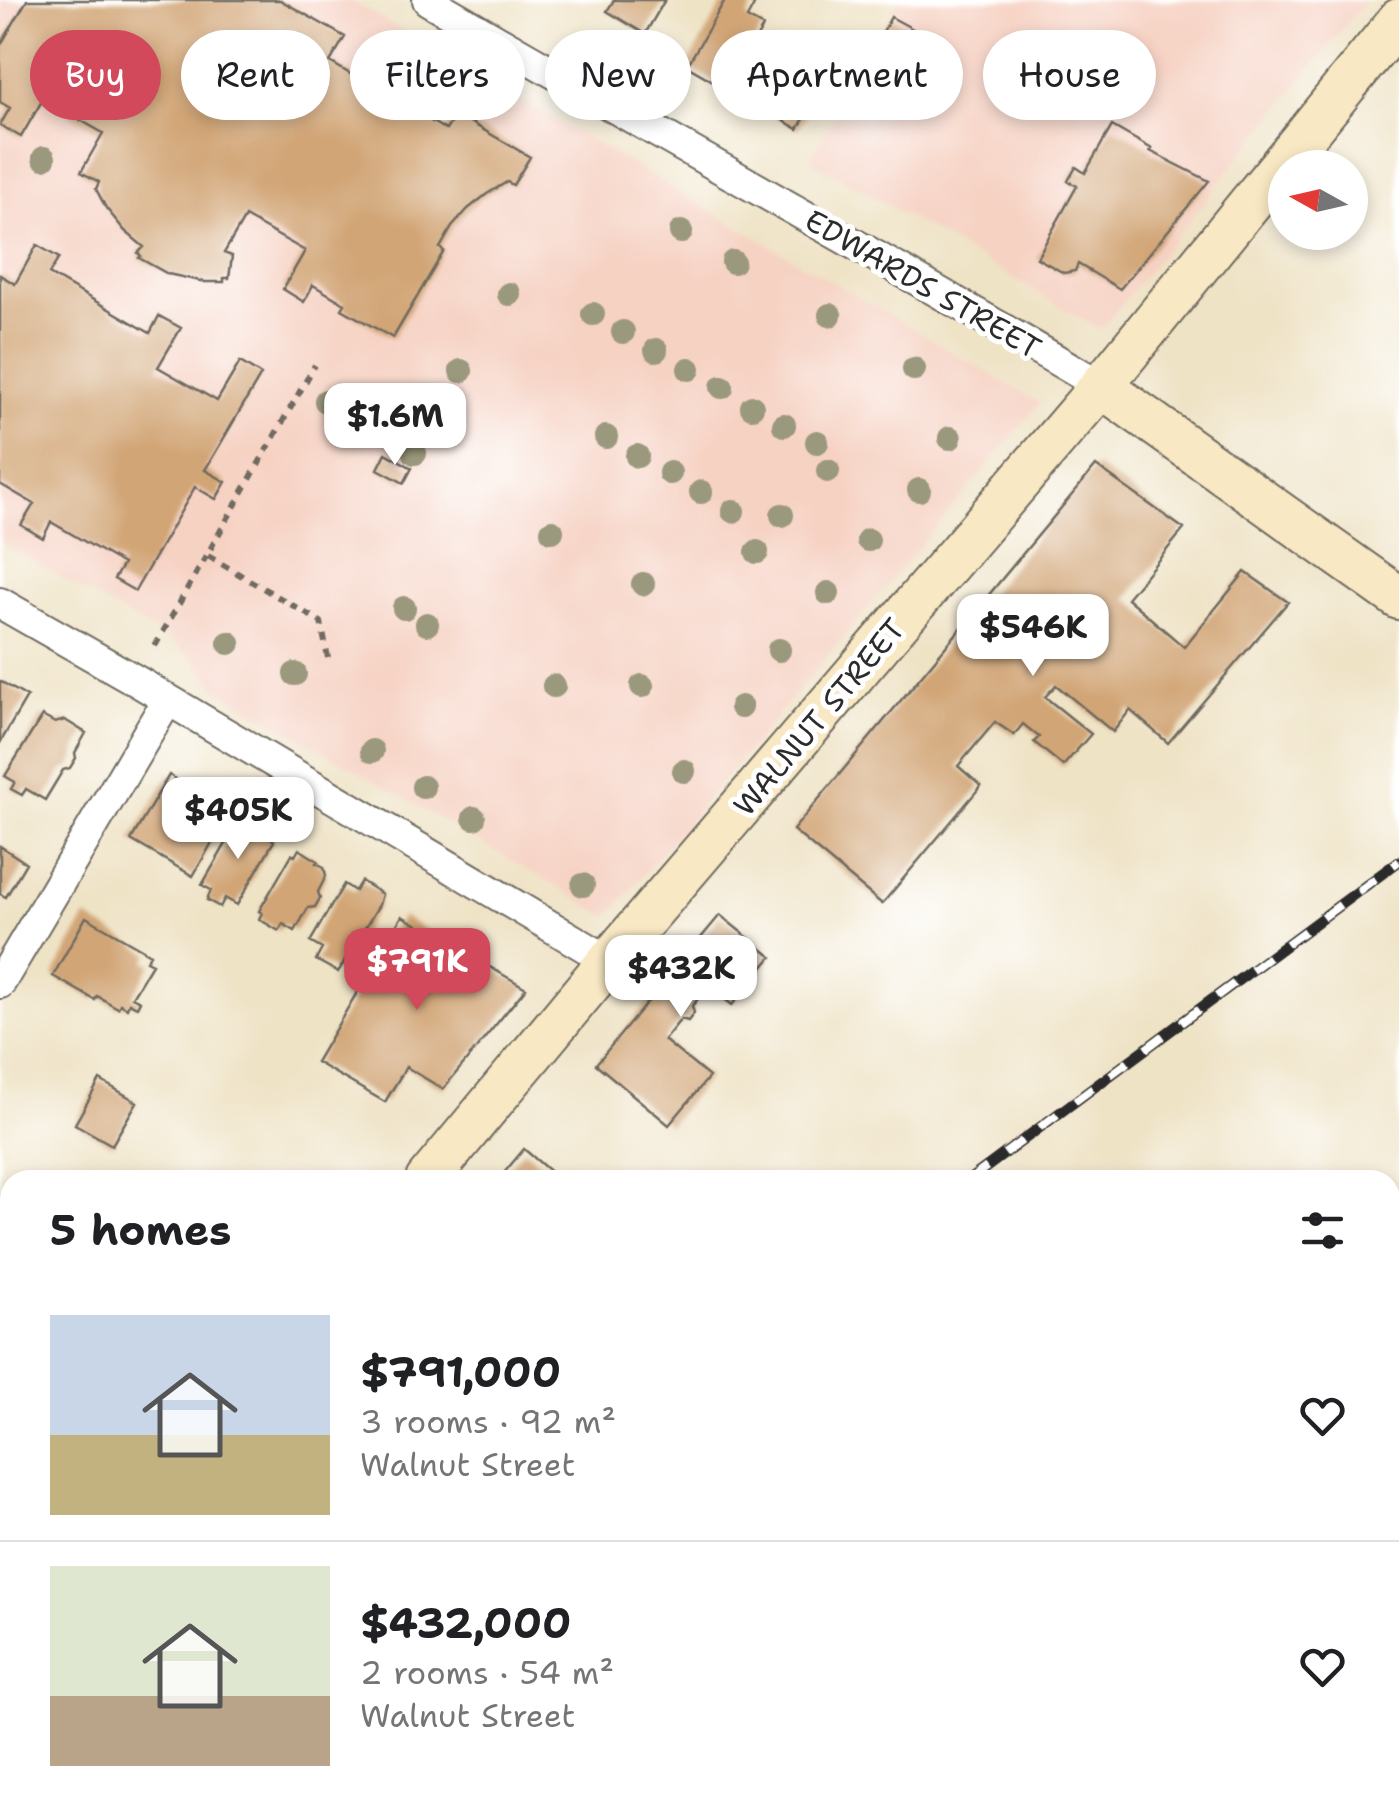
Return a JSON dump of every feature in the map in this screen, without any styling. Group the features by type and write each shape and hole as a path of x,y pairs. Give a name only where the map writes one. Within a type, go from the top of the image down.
{"street":[{"name":"EDWARDS STREET","path":"428,0 1101,386 1399,598"},
{"name":"WALNUT STREET","path":"435,1170 1101,386 1399,20"},
{"path":"0,603 609,961"},
{"path":"0,983 166,701"}],"path":[{"path":"155,646 316,365"},
{"path":"208,556 321,622 328,658"}],"shaded area":[{"path":"0,0 350,0 401,30 350,30 350,120 525,120 525,102 545,114 545,120 555,120 1040,403 608,917 218,690 193,659 172,642 0,542"},
{"path":"899,0 1366,0 1101,330 810,160 832,120 963,120 963,30 882,30"}],"building":[{"path":"27,0 280,0 345,37 330,62 350,74 350,120 429,120 446,130 452,120 466,120 530,157 513,185 507,182 487,194 452,227 440,248 444,251 393,338 342,309 345,304 313,285 304,302 283,289 305,251 245,217 224,253 232,256 229,278 224,278 224,282 168,274 139,258 144,247 106,208 96,189 99,182 81,172 103,133 80,120 161,120 161,30 30,30 31,120 21,137 0,125 10,108 0,102 0,46"},
{"path":"614,0 665,0 647,30 638,30 607,11"},
{"path":"725,0 745,0 754,5 747,18 763,27 761,30 711,30 711,80 691,68 691,59"},
{"path":"891,17 915,30 884,30"},
{"path":"782,120 803,120 798,129"},
{"path":"1112,126 1150,151 1209,181 1120,289 1078,264 1075,271 1064,273 1037,258 1077,186 1068,181 1076,167 1085,173"},
{"path":"37,245 59,258 49,274 150,333 159,316 181,328 158,367 217,401 240,362 261,375 205,470 226,482 216,499 195,487 135,591 114,579 123,564 51,522 43,538 21,525 34,504 0,484 0,275 15,284"},
{"path":"386,453 412,468 404,483 378,469"},
{"path":"1096,466 1184,529 1127,598 1184,647 1245,572 1288,602 1168,743 1130,710 1113,732 1056,685 1045,697 1091,734 1063,766 1034,742 1039,737 1023,724 1014,735 995,722 958,766 981,786 882,904 793,830"},
{"path":"0,681 27,697 0,743"},
{"path":"42,716 55,723 65,720 86,733 70,768 63,770 45,800 26,789 22,795 11,789 15,782 5,776"},
{"path":"169,775 230,811 193,876 131,840"},
{"path":"245,816 275,833 274,841 237,905 225,898 220,907 207,900 211,890 202,885"},
{"path":"0,846 26,863 6,897 0,894"},
{"path":"299,849 324,867 326,876 315,907 308,908 295,931 283,924 279,931 259,919 259,911 292,854 295,856"},
{"path":"361,881 382,894 338,972 316,960 322,949 310,942 344,884 355,891"},
{"path":"720,915 772,957 732,1005 709,986 692,1006 694,1013 688,1021 681,1019 664,1040 709,1077 669,1125 596,1064"},
{"path":"402,916 526,988 443,1089 406,1067 385,1102 316,1062"},
{"path":"86,917 150,954 146,961 152,964 132,997 140,1001 137,1007 129,1003 127,1008 120,1004 118,1008 97,996 95,1000 53,976"},
{"path":"100,1080 137,1102 112,1145 75,1124"},
{"path":"524,1149 548,1170 506,1170"}],"railway":[{"path":"982,1170 1399,861"}]}
